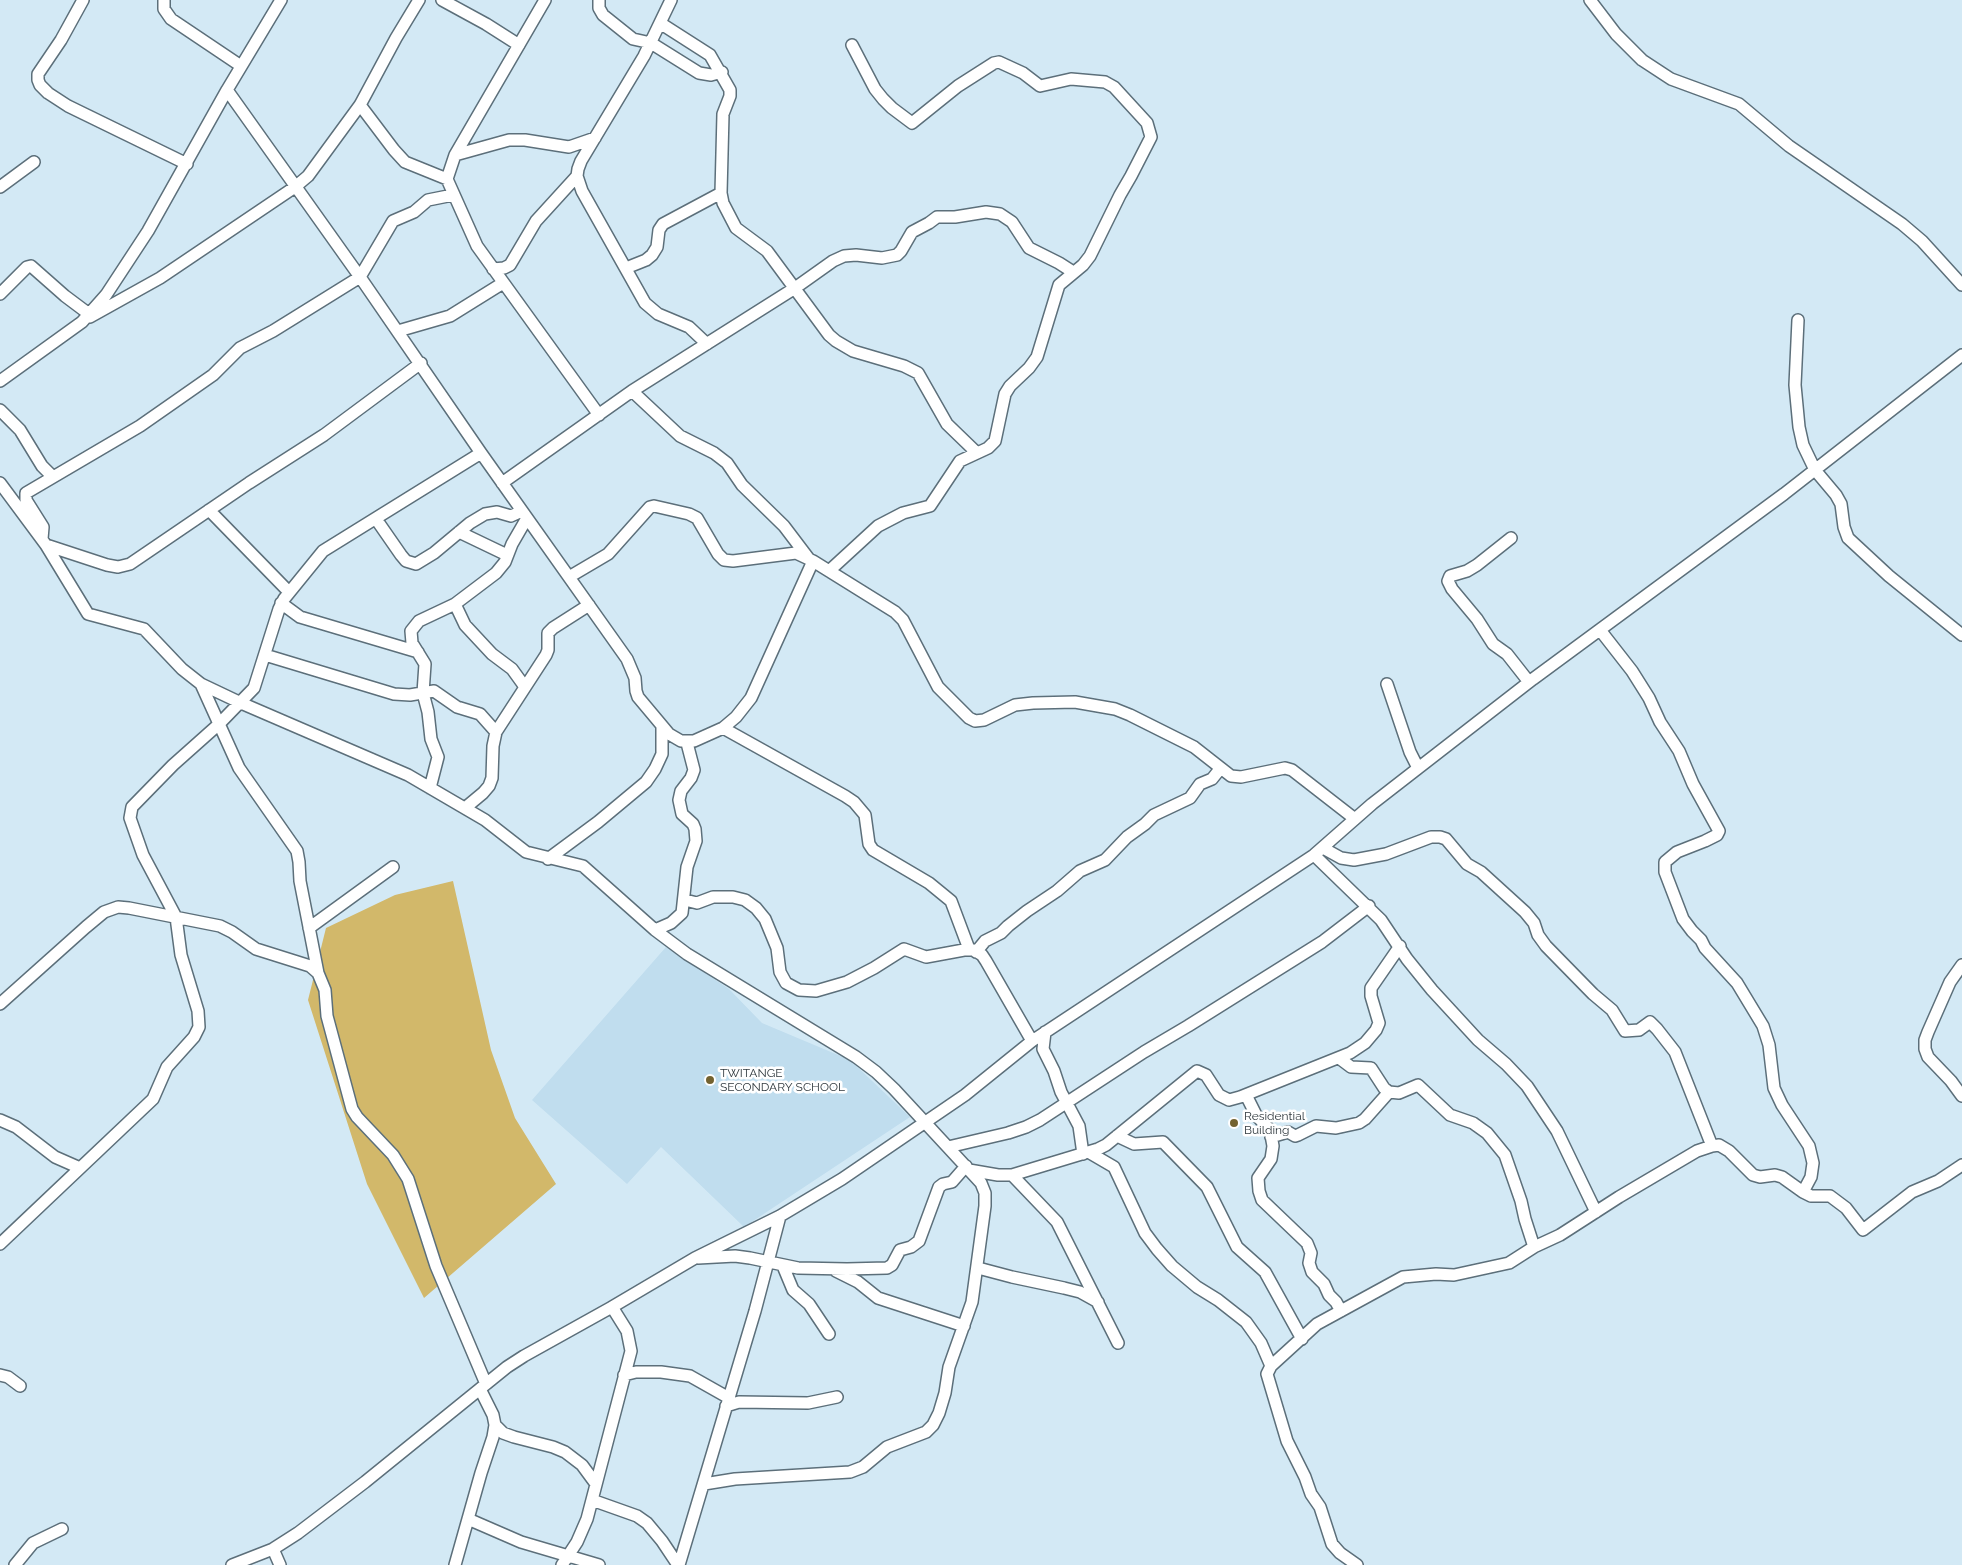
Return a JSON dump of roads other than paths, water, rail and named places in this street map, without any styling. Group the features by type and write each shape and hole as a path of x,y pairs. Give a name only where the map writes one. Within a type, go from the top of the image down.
{"street":[{"path":"83,0 61,40 38,74 40,85 68,106 187,164"},
{"path":"164,0 164,9 171,19 241,66"},
{"path":"86,318 106,295 148,231 227,90 281,0"},
{"path":"0,381 86,318 153,282 295,187 319,162 360,105 419,0"},
{"path":"442,0 519,45"},
{"path":"545,0 455,155 447,179 472,239 599,415"},
{"path":"599,0 599,8 603,15 629,36 636,40 651,43 699,73 710,75 722,72"},
{"path":"671,0 651,43 581,161 577,176 582,191 649,308 658,314 689,327 707,344"},
{"path":"1590,0 1616,34 1642,60 1672,79 1738,104 1789,146 1902,224 1922,241 1962,285"},
{"path":"660,23 707,52 722,72 730,90 730,96 723,114 721,193 723,203 736,228 767,251 829,335 836,341 852,351 904,366 918,373 947,424 977,453"},
{"path":"829,571 878,526 903,513 930,506 956,465 965,458 988,448 995,441 1005,394 1037,357 1057,289 1062,281 1087,262 1150,137 1146,123 1118,90 1105,82 1071,79 1040,86 1036,85 1023,73 999,62 994,63 958,86 912,123 882,99 852,45"},
{"path":"227,90 360,276 481,453 627,658 635,678 637,694 662,727 676,739 686,743 723,728 736,717 751,698 811,560"},
{"path":"360,105 405,162 447,179"},
{"path":"455,155 508,140 525,140 569,147 595,138"},
{"path":"0,187 34,162"},
{"path":"493,269 510,265 536,221 577,176"},
{"path":"626,268 646,260 652,255 656,247 659,230 663,224 721,193"},
{"path":"44,542 42,524 26,500 25,495 29,490 162,412 213,375 240,348 274,331 360,276 394,222 414,212 428,200 453,195"},
{"path":"502,483 632,391 795,288 821,268 844,256 856,255 882,258 897,255 912,232 929,223 934,218 986,212 1000,214 1018,228 1029,248 1073,272"},
{"path":"0,294 27,267 31,266 65,296 86,318"},
{"path":"398,331 450,316 503,283"},
{"path":"1798,320 1795,366 1796,408 1803,445 1815,470 1836,495 1848,538 1894,581 1962,635"},
{"path":"232,1565 272,1550 336,1505 483,1386 524,1356 612,1308 695,1258 780,1216 842,1179 978,1084 1045,1032 1318,851 1355,818 1529,682 1815,470 1962,355"},
{"path":"44,542 107,565 124,566 136,561 324,435 421,364"},
{"path":"632,391 680,436 714,453 727,463 742,485 784,526 811,560"},
{"path":"0,410 20,430 42,466 53,477"},
{"path":"0,1244 153,1099 167,1067 194,1037 199,1027 198,1011 183,965 176,918 143,855 133,827 132,807 144,793 241,703 254,688 282,604 288,592 323,551 481,453"},
{"path":"2,490 44,542 86,612 92,616 144,629 182,670 201,684 408,775 485,820 526,852 548,859 583,866 672,943 703,964 856,1056 894,1089 981,1183 985,1194 985,1206 972,1302 949,1367 945,1393 933,1425 926,1432 887,1448 862,1467 850,1472 748,1478 704,1484"},
{"path":"569,577 608,554 646,510 654,506 689,514 697,518 718,554 724,560 733,561 790,553 811,560 900,616 938,687 972,720 981,721 1015,705 1033,703 1075,702 1114,709 1194,747 1231,776 1241,777 1289,769 1310,782 1355,818"},
{"path":"210,510 288,592"},
{"path":"376,519 401,555 412,564 420,562 478,518 492,512 511,516 525,514"},
{"path":"430,788 438,764 438,756 431,739 428,712 423,693 426,667 411,637 414,626 419,621 455,604 496,573 505,562 525,514"},
{"path":"459,532 507,555"},
{"path":"1511,538 1477,565 1467,571 1450,576 1448,581 1452,589 1466,603 1493,644 1507,654 1529,682"},
{"path":"282,604 300,617 418,652"},
{"path":"455,604 465,625 492,654 512,669 525,686"},
{"path":"465,808 489,786 492,778 493,746 496,732 548,650 548,633 589,605"},
{"path":"1600,630 1632,671 1649,698 1660,722 1679,751 1693,784 1719,830 1717,835 1677,852 1665,862 1665,872 1684,919 1705,948 1737,983 1763,1026 1769,1045 1774,1088 1782,1105 1808,1146 1813,1163 1811,1176 1803,1192"},
{"path":"265,655 394,694 410,695 437,692 457,707 480,714 496,732"},
{"path":"201,684 239,768 297,851 300,862 300,881 318,973 325,990 327,1016 352,1109 357,1117 393,1155 408,1179 436,1266 483,1386 495,1425 494,1438 481,1472 455,1565"},
{"path":"1387,684 1407,744 1418,768"},
{"path":"548,859 590,828 646,782 655,770 662,754 662,727"},
{"path":"723,728 854,802 865,815 869,844 873,850 929,883 951,901 973,950 986,961 1032,1041"},
{"path":"655,930 677,919 682,914 685,900 687,867 694,848 696,833 693,824 682,814 679,800 681,791 691,778 694,770 686,743"},
{"path":"685,900 697,903 714,896 733,896 745,900 756,908 764,919 777,948 780,972 786,983 799,990 816,991 846,982 904,950 926,957 973,950 1001,933 1026,911 1057,891 1080,871 1105,860 1127,837 1154,815 1190,798 1200,784 1212,779 1220,769"},
{"path":"1318,851 1354,860 1386,854 1430,837 1446,839 1467,864 1480,872 1525,912 1534,924 1538,936 1546,946 1593,994 1612,1010 1625,1031 1639,1030 1650,1022 1657,1029 1675,1052 1712,1146"},
{"path":"1318,851 1381,920 1432,990 1478,1040 1519,1076 1557,1131 1596,1212"},
{"path":"309,928 393,867"},
{"path":"948,1147 1026,1128 1144,1052 1322,942 1368,906"},
{"path":"0,1004 34,972 109,910 118,907 223,928 237,934 256,949 300,962 310,966 318,973"},
{"path":"968,1168 998,1175 1012,1175 1086,1153 1106,1145 1197,1071 1206,1076 1219,1096 1229,1100 1339,1058 1365,1043 1376,1030 1379,1023 1371,996 1371,988 1400,946"},
{"path":"1962,965 1950,982 1925,1040 1925,1049 1928,1057 1951,1081 1962,1096"},
{"path":"1045,1032 1043,1049 1066,1103 1081,1130 1086,1153"},
{"path":"1339,1058 1351,1067 1371,1068 1384,1088 1389,1092 1399,1093 1418,1085 1450,1115 1481,1127 1496,1143 1507,1161 1534,1247"},
{"path":"1272,1137 1288,1132 1295,1136 1316,1126 1336,1128 1359,1123 1365,1119 1389,1092"},
{"path":"1246,1095 1272,1137 1272,1154 1258,1178 1259,1191 1266,1205 1307,1243 1312,1253 1310,1263 1312,1272 1322,1282 1340,1311"},
{"path":"0,1120 16,1127 55,1157 80,1168"},
{"path":"1117,1136 1134,1144 1163,1142 1206,1187 1237,1247 1266,1272 1302,1338"},
{"path":"1357,1565 1340,1553 1332,1544 1320,1507 1311,1494 1305,1477 1287,1441 1267,1374 1271,1366 1317,1324 1403,1277 1436,1274 1454,1275 1509,1263 1534,1247 1560,1236 1697,1151 1712,1146 1720,1145 1729,1151 1753,1175 1782,1177 1811,1196 1830,1196 1846,1208 1863,1230 1912,1192 1938,1181 1962,1165"},
{"path":"1086,1153 1114,1167 1145,1233 1157,1249 1172,1266 1191,1282 1246,1322 1261,1343 1271,1366"},
{"path":"695,1258 735,1256 783,1266 832,1269 883,1268 890,1266 897,1252 919,1241 940,1185 952,1182 968,1168"},
{"path":"1012,1175 1057,1222 1118,1343"},
{"path":"678,1565 728,1402 780,1216"},
{"path":"783,1266 793,1290 809,1304 828,1334"},
{"path":"978,1268 1080,1292 1098,1302"},
{"path":"832,1269 858,1282 874,1296 964,1326"},
{"path":"564,1561 583,1531 631,1351 627,1331 612,1308"},
{"path":"624,1375 636,1372 662,1372 690,1376 728,1402 808,1403 837,1396"},
{"path":"0,1375 8,1377 20,1386"},
{"path":"495,1425 500,1430 514,1437 565,1452 582,1465 596,1484"},
{"path":"592,1500 637,1516 647,1523 662,1540 678,1565"},
{"path":"468,1519 564,1561 599,1565"},
{"path":"15,1565 32,1543 62,1530"},
{"path":"272,1550 280,1565"}],"place":[{"name":"TWITANGE SECONDARY SCHOOL","path":"710,1080"},
{"name":"Residential Building","path":"1234,1123"}]}
